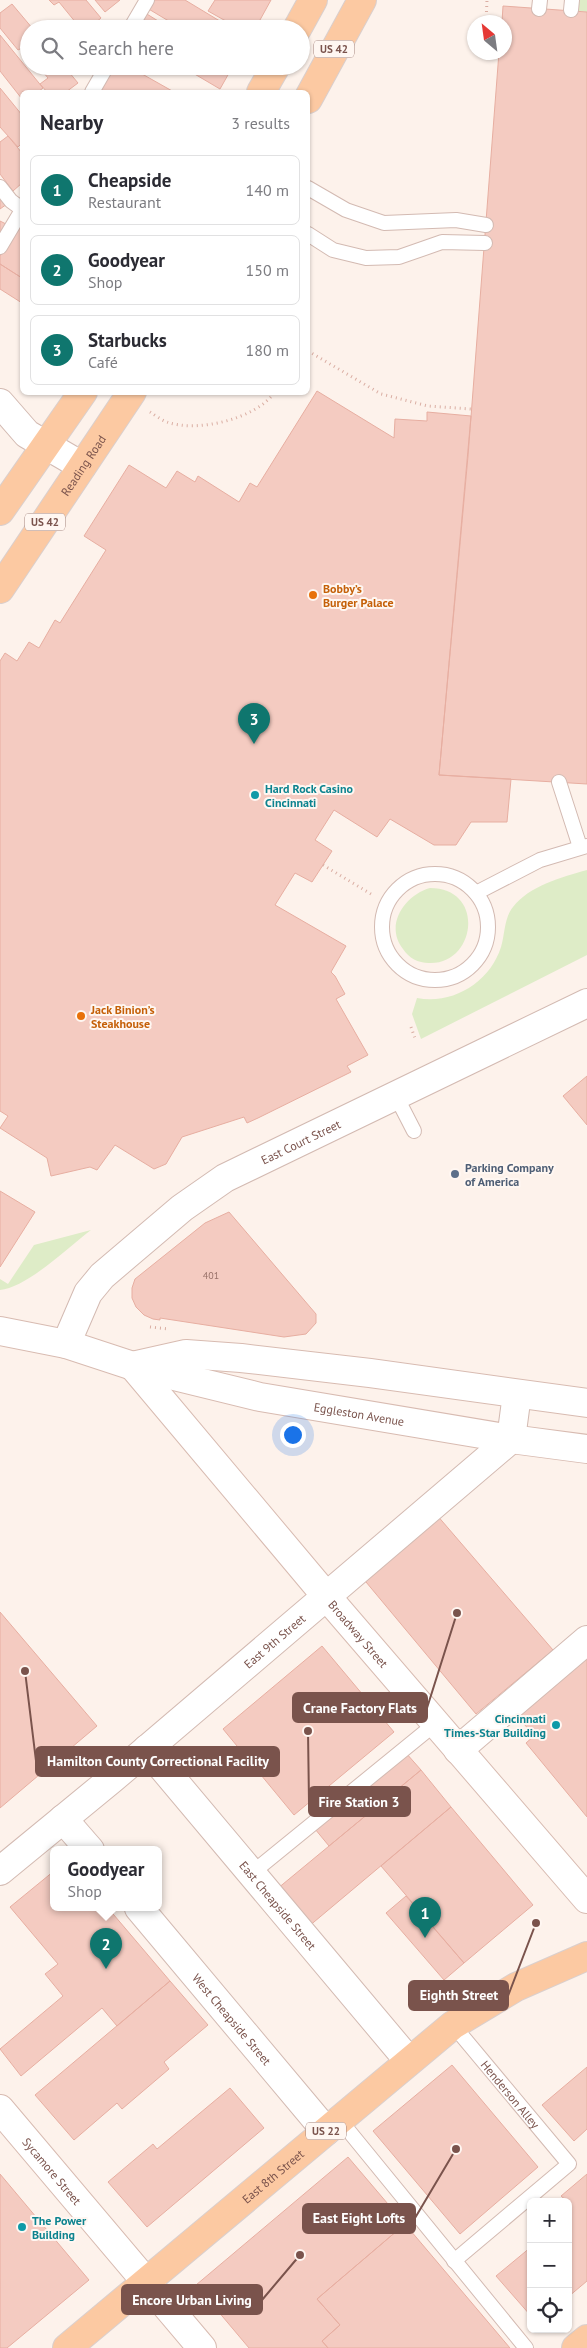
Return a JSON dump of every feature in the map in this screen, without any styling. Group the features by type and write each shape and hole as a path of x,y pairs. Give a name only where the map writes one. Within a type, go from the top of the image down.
{"main road":[{"path":"302,20 313,0"},
{"name":"US 42","path":"310,95 362,0"},
{"path":"262,90 271,75"},
{"path":"0,512 80,395"},
{"name":"Reading Road","path":"0,589 130,395"},
{"name":"East 8th Street","path":"67,2348 453,2025 516,1987 587,1956"}],"street":[{"path":"0,403 27,434 82,466"},
{"name":"East Court Street","path":"66,1344 88,1293 116,1264 182,1208 225,1178 587,1003"},
{"name":"Eggleston Avenue","path":"0,1331 66,1344 133,1366 260,1397 511,1439 587,1449"},
{"path":"133,1366 186,1354 240,1358 370,1373 587,1403"},
{"name":"Broadway Street","path":"133,1366 435,1724 587,1899"},
{"path":"511,1439 517,1394"},
{"name":"East 9th Street","path":"0,1871 327,1597 511,1439"},
{"path":"458,1750 587,1640"},
{"name":"East Cheapside Street","path":"147,1749 409,2061"},
{"path":"63,1819 87,1846"},
{"name":"West Cheapside Street","path":"141,1911 333,2125"},
{"name":"Sycamore Street","path":"4,2121 147,2281 202,2348"}],"lane":[{"path":"135,20 147,0"},
{"path":"93,90 102,75"},
{"path":"0,187 20,207"},
{"path":"310,189 346,210 384,223 456,220 486,225"},
{"path":"0,247 20,212"},
{"path":"310,235 333,250 366,258 399,257 442,242 485,243"},
{"path":"476,893 540,860 583,846 559,782"},
{"path":"430,874 447,875 463,882 476,893 485,908 488,926 486,943 478,959 465,971 448,978 430,980 413,976 398,966 387,952 382,935 382,917 388,901 399,888 413,878 430,874"},
{"path":"396,1096 414,1131"},
{"path":"252,1873 435,1724"},
{"name":"Henderson Alley","path":"453,2025 569,2164 454,2261"},
{"path":"333,2125 454,2261 526,2348"}],"path":[{"path":"486,15 487,0"},
{"path":"310,352 381,394 428,406 471,409"},
{"path":"130,395 167,422 203,426 237,418 269,401 272,395"},
{"path":"323,865 371,894"},
{"path":"411,1028 416,1041"}],"green space":[{"path":"575,0 587,0 587,12 571,10"},
{"path":"587,870 587,955 421,1039 412,1014 417,998 444,998 468,988 479,980 496,960 508,916 513,907 528,893 547,883"},
{"path":"430,888 448,891 460,900 467,912 468,926 465,940 457,952 445,960 425,963 408,955 398,940 396,930 400,912 405,904 413,897"},
{"path":"91,1230 34,1275 10,1288 0,1290 0,1279 8,1284 34,1245"}],"building":[{"path":"49,0 86,0 101,18 99,20 74,20 59,2 54,5"},
{"path":"95,0 120,0 105,12"},
{"path":"151,0 185,0 218,20 167,20 147,8"},
{"path":"215,0 271,0 260,20 224,20 208,11"},
{"path":"12,4 25,20 20,20 20,49 18,50 0,28 0,13"},
{"path":"503,6 587,12 587,784 439,775 468,456 498,60 512,60 512,15 502,15"},
{"path":"142,11 156,20 136,20"},
{"path":"0,35 20,60 20,75 32,75 43,88 40,90 20,90 20,96 0,71"},
{"path":"46,75 71,75 78,83 69,90 45,90 40,84 48,78"},
{"path":"104,75 144,75 170,90 95,90"},
{"path":"196,75 228,75 220,89"},
{"path":"0,88 20,113 20,145 18,147 0,127"},
{"path":"8,136 20,151 20,185 13,191 0,174 0,142"},
{"path":"0,195 7,204 0,209"},
{"path":"0,221 6,224 0,234"},
{"path":"20,221 20,277 0,264 0,256"},
{"path":"0,264 20,277 20,302 0,289"},
{"name":"Hard Rock Casino Cincinnati","path":"317,391 394,438 395,419 427,421 427,412 471,416 439,775 511,779 507,822 471,822 456,845 434,845 390,819 377,837 334,810 315,840 332,851 312,882 295,873 275,905 346,946 331,972 345,994 336,999 368,1055 347,1066 351,1072 247,1123 244,1117 182,1137 166,1164 154,1169 115,1145 97,1170 90,1167 51,1176 47,1158 0,1128 8,1116 0,1111 0,661 5,653 17,661 29,642 39,648 55,620 60,623 106,550 84,536 129,465 166,488 177,471 195,482 198,476 239,502 250,483 257,487"},
{"path":"587,1076 587,1125 563,1096"},
{"path":"0,1191 35,1212 0,1267"},
{"path":"229,1212 316,1314 316,1323 306,1334 284,1337 160,1318 160,1320 153,1319 144,1315 136,1307 132,1298 132,1288 135,1279 205,1223"},
{"path":"436,1514 553,1650 476,1714 361,1576"},
{"path":"0,1612 97,1726 0,1808"},
{"path":"322,1646 394,1732 294,1815 223,1729"},
{"name":"Cincinnati Times-Star Building","path":"587,1653 587,1817 526,1743 534,1736 515,1713"},
{"path":"406,1753 421,1770 329,1846 315,1829"},
{"path":"421,1770 451,1807 308,1927 277,1889"},
{"path":"451,1807 533,1905 464,1963 381,1866"},
{"path":"50,1874 50,1911 111,1911 170,1981 117,2026 102,2008 21,2076 0,2049 63,1996 45,1974 58,1964 10,1907"},
{"path":"406,1896 464,1963 444,1980 386,1913"},
{"path":"170,1981 208,2025 164,2062 169,2069 122,2109 117,2103 74,2140 35,2095"},
{"path":"452,2065 538,2167 460,2234 373,2131"},
{"path":"587,2067 587,2129 574,2141 542,2105"},
{"path":"230,2088 264,2128 147,2227 108,2182 153,2144 157,2149"},
{"path":"348,2157 405,2224 317,2299 340,2325 322,2341 328,2348 249,2348 196,2285"},
{"name":"The Power Building","path":"0,2174 89,2280 7,2348 0,2348"},
{"path":"587,2174 587,2281 572,2294 572,2198 563,2198 561,2196"},
{"path":"405,2224 510,2348 328,2348 322,2341 340,2325 317,2299"},
{"path":"527,2250 527,2311 496,2276"}],"place":[{"name":"Bobby’s Burger Palace","path":"313,595"},
{"name":"Starbucks","path":"254,744"},
{"name":"Hard Rock Casino Cincinnati","path":"255,795"},
{"name":"Jack Binion’s Steakhouse","path":"81,1016"},
{"name":"Parking Company of America","path":"455,1174"},
{"name":"Crane Factory Flats","path":"457,1613"},
{"name":"Hamilton County Correctional Facility","path":"25,1671"},
{"name":"Cincinnati Times-Star Building","path":"556,1725"},
{"name":"Fire Station 3","path":"308,1731"},
{"name":"Eighth Street","path":"536,1923"},
{"name":"Cheapside","path":"425,1938"},
{"name":"Goodyear","path":"106,1969"},
{"name":"East Eight Lofts","path":"456,2149"},
{"name":"The Power Building","path":"22,2227"},
{"name":"Encore Urban Living","path":"300,2255"}]}
